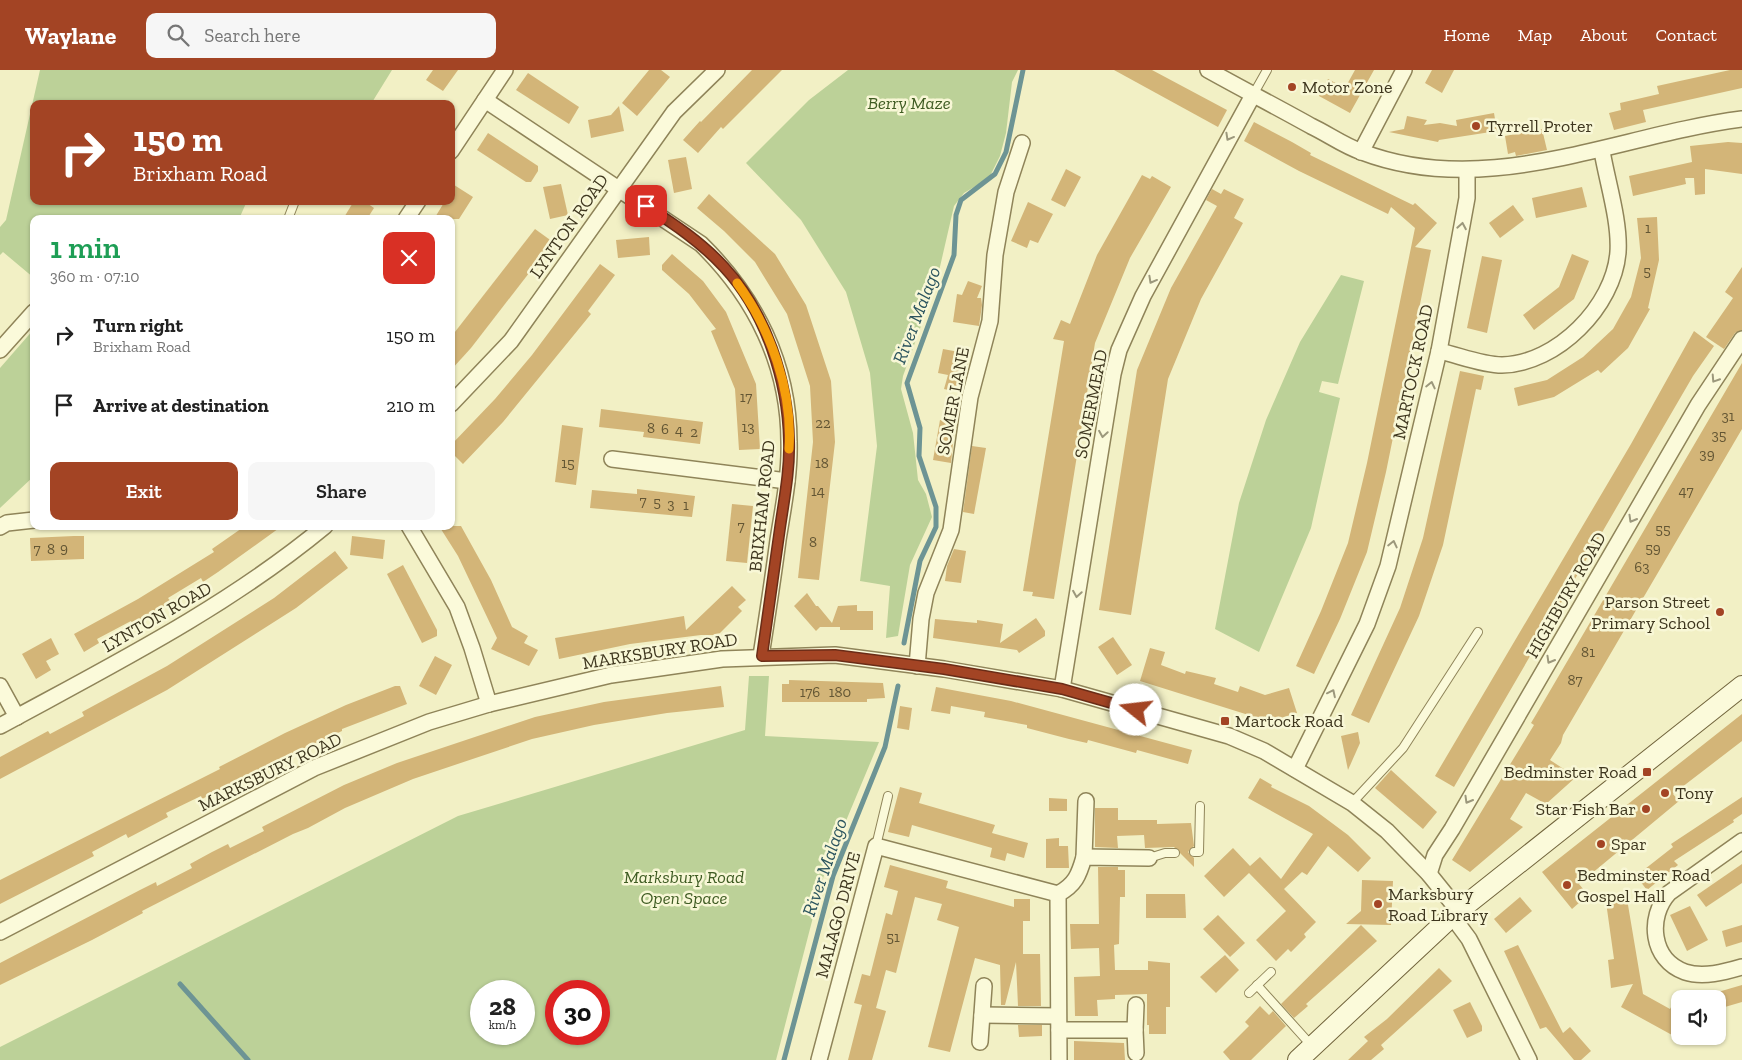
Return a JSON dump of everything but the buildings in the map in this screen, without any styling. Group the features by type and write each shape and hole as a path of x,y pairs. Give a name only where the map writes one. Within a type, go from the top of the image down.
{"main road":[{"path":"1305,1053 1455,913 1742,686"}],"street":[{"path":"455,145 504,70"},
{"name":"LYNTON ROAD","path":"455,400 511,341 618,188 674,112 717,70"},
{"path":"1208,70 1361,152 1400,164 1426,168 1468,171 1602,150 1690,128 1742,119"},
{"path":"1361,152 1404,70"},
{"name":"SOMERMEAD","path":"1062,689 1113,374 1119,350 1143,296 1253,95"},
{"name":"BRIXHAM ROAD","path":"485,100 701,244 725,268 758,317 772,348 782,379 790,442 787,481 762,656"},
{"name":"SOMER LANE","path":"914,665 926,593 950,530 970,397 990,321 995,255 1006,192 1022,143"},
{"path":"1439,351 1499,365 1513,364 1542,355 1558,346 1592,314 1607,294 1618,252 1617,234 1602,150"},
{"name":"MARTOCK ROAD","path":"1295,768 1366,624 1388,566 1439,351 1467,198 1468,171"},
{"path":"0,350 30,316"},
{"name":"HIGHBURY ROAD","path":"1429,874 1435,855 1452,830 1698,405 1742,339"},
{"path":"612,460 787,481"},
{"path":"0,527 7,523 30,520"},
{"name":"LYNTON ROAD","path":"0,726 179,628 252,581 320,530"},
{"path":"411,530 457,607 489,704"},
{"name":"MARKSBURY ROAD","path":"0,932 314,768 429,722 489,704 611,675 722,659 762,656 835,655 914,665 1062,689 1229,736 1264,751 1295,768 1352,803 1387,831 1429,874 1455,913 1469,939 1529,1060"},
{"path":"0,686 17,717"},
{"path":"1059,1060 1058,894 1068,889 1078,878 1084,857 1086,801"},
{"path":"1742,841 1695,873 1660,903 1654,921 1655,935 1660,948 1675,967 1687,972 1705,974 1742,967"},
{"name":"MALAGO DRIVE","path":"818,1060 876,846 1058,894"},
{"path":"1084,857 1149,858"},
{"path":"980,1042 984,986"},
{"path":"1136,1005 1136,1053"},
{"path":"982,1016 1135,1030"}],"lane":[{"path":"1253,95 1267,70"},
{"path":"1352,803 1403,748 1478,632"},
{"path":"876,846 888,796"},
{"path":"1194,852 1199,852 1200,806"},
{"path":"1149,858 1175,852"},
{"path":"1248,993 1271,972"},
{"path":"1257,985 1305,1053"}],"green space":[{"path":"40,70 392,70 373,100 33,100"},
{"name":"Berry Maze","path":"848,70 1018,70 1012,82 1006,133 1000,156 989,178 964,193 954,206 936,284 903,376 901,389 913,433 918,480 926,494 932,517 910,565 898,636 886,638 890,586 860,581 877,446 870,373 846,292 801,220 746,163 809,100"},
{"path":"30,114 30,205 245,205 241,215 30,215 30,275 3,252 0,255 0,227 6,220"},
{"path":"1341,275 1364,281 1338,384 1322,381 1319,392 1340,398 1311,528 1259,652 1215,629 1239,503 1266,420 1300,342"},
{"path":"30,334 30,480 0,508 0,368"},
{"name":"Marksbury Road Open Space","path":"749,676 769,676 765,736 879,742 825,871 776,1060 0,1060 0,1047 458,816 745,730"}],"waterway":[{"name":"River Malago","path":"904,643 920,561 936,527 936,507 919,456 920,428 907,383 954,255 956,215 961,200 995,174 1006,152 1023,70"},
{"name":"River Malago","path":"784,1060 833,876 885,747 898,686"},
{"path":"180,984 248,1060"}],"slow traffic":[{"path":"737,283 758,317 772,348 782,379 790,442 789,449"}],"place":[{"name":"Motor Zone","path":"1292,87"},
{"name":"Tyrrell Proter","path":"1476,126"},
{"name":"Parson Street Primary School","path":"1720,612"},
{"name":"Martock Road","path":"1225,721"},
{"name":"Bedminster Road","path":"1647,772"},
{"name":"Tony","path":"1665,793"},
{"name":"Star Fish Bar","path":"1646,809"},
{"name":"Spar","path":"1601,844"},
{"name":"Bedminster Road Gospel Hall","path":"1567,885"},
{"name":"Marksbury Road Library","path":"1378,904"}],"route":[{"path":"646,206 701,244 725,268 758,317 772,348 782,379 790,442 787,481 762,656 835,655 944,669 1062,689 1136,710"}]}
